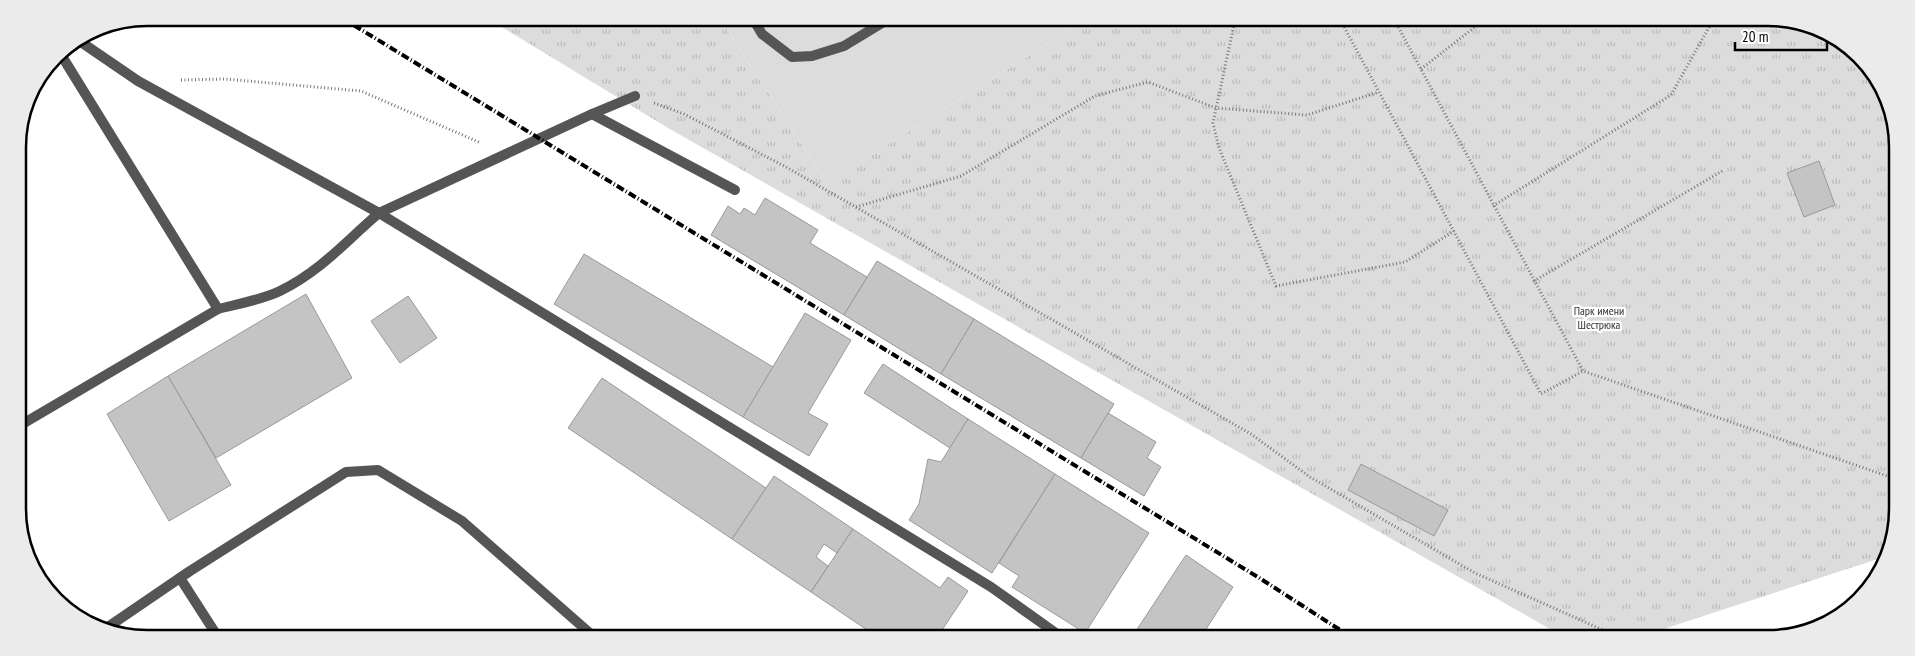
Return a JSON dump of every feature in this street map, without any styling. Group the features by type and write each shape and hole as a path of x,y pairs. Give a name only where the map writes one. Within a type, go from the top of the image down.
{"lane":[{"path":"758,27 762,34 792,57 812,56 844,46 876,27"},
{"path":"84,44 138,81 379,213 991,587 1051,629"},
{"path":"64,60 218,309"},
{"path":"26,422 218,309 279,292 304,277 340,250 361,228 379,213 592,114 635,96"},
{"path":"592,114 735,190"},
{"path":"112,625 180,578 346,472 378,470 462,521 586,630"},
{"path":"180,578 213,630"}],"path":[{"path":"1234,26 1213,123 1219,148 1276,286 1405,262 1454,231"},
{"path":"1344,26 1541,394 1583,372"},
{"path":"1398,26 1583,372 1889,477"},
{"path":"1421,69 1475,26"},
{"path":"1493,206 1671,94 1710,26"},
{"path":"177,80 225,79 360,91 507,154"},
{"path":"855,207 961,176 1094,96 1148,82 1216,108 1307,115 1379,92"},
{"path":"635,96 684,114 786,167 1251,434 1310,477 1475,573 1601,629"},
{"path":"1534,281 1724,170"}],"green space":[{"name":"Парк имени Шестрюка","path":"1075,26 1768,26 1784,27 1814,35 1842,51 1864,73 1873,87 1882,108 1888,131 1889,509 1888,525 1880,555 1878,559 1663,629 1550,629 668,128 501,27 725,27 827,183"},
{"path":"1075,26 827,183 725,27"}],"building":[{"path":"1819,161 1835,205 1804,217 1787,173"},
{"path":"765,198 818,230 810,243 867,277 844,315 711,235 728,206 740,214 744,208 755,215"},
{"path":"584,254 773,367 743,417 554,304"},
{"path":"877,261 974,319 941,374 844,315"},
{"path":"306,294 352,378 216,458 168,376"},
{"path":"408,296 437,338 400,363 371,321"},
{"path":"805,313 851,340 808,413 828,424 809,456 743,417"},
{"path":"974,319 1114,404 1081,458 941,374"},
{"path":"883,364 968,419 950,448 864,393"},
{"path":"168,376 231,485 169,521 107,414"},
{"path":"602,378 766,488 732,539 568,428"},
{"path":"1108,413 1156,442 1147,458 1161,467 1144,496 1081,458"},
{"path":"968,419 1055,474 992,573 909,520 919,504 928,459 941,462"},
{"path":"1361,464 1448,510 1434,536 1348,490"},
{"path":"1055,474 1149,533 1087,629 1079,629 1012,587 1019,576 999,563"},
{"path":"774,476 853,529 837,553 824,544 816,557 828,566 811,592 732,539"},
{"path":"853,529 940,588 948,577 968,591 942,630 866,630 811,592"},
{"path":"1186,555 1233,587 1206,629 1137,629"}],"railway":[{"path":"357,27 1261,579 1339,629"}]}
